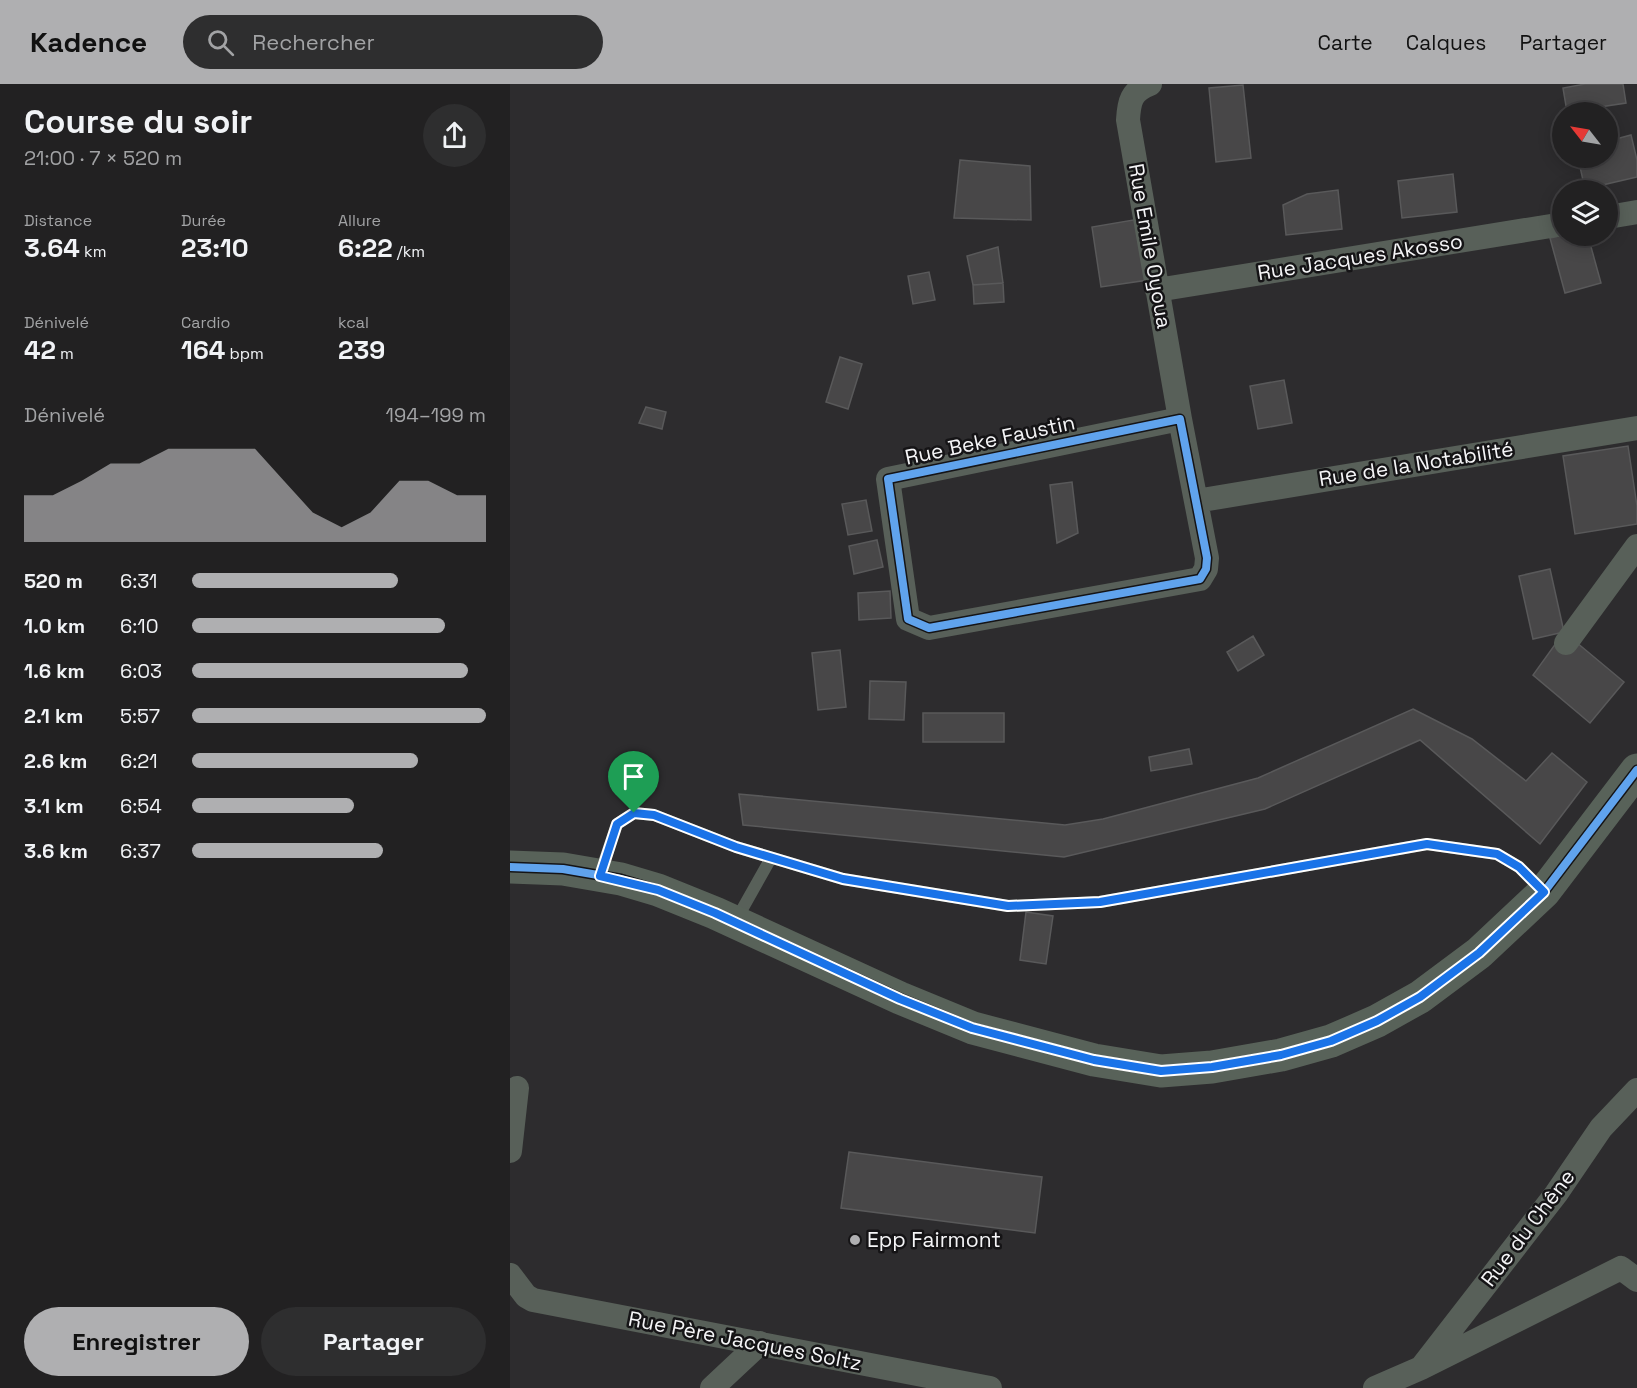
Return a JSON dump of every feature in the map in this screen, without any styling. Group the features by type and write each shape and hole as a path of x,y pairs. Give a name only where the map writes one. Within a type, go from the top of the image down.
{"street":[{"name":"Rue Emile Oyoua","path":"1150,84 1135,91 1129,102 1128,120 1180,419"},
{"path":"1618,215 1637,212"},
{"name":"Rue Jacques Akosso","path":"1158,290 1552,226"},
{"name":"Rue Beke Faustin","path":"1180,419 1207,558 1206,569 1200,579 929,628 908,619 888,479 1180,419"},
{"name":"Rue de la Notabilité","path":"1196,501 1637,428"},
{"path":"1566,643 1637,546"},
{"path":"510,867 563,869 658,890 735,922 900,999 972,1028 1094,1060 1161,1071 1212,1067 1281,1055 1331,1041 1377,1021 1420,997 1479,953 1544,892 1637,770"},
{"path":"510,1151 518,1088"},
{"name":"Rue du Chêne","path":"1421,1368 1556,1194 1601,1128 1637,1090"},
{"path":"1374,1388 1421,1368 1621,1268 1637,1280"},
{"name":"Rue Père Jacques Soltz","path":"510,1275 526,1296 532,1300 990,1388"},
{"path":"712,1388 760,1344"}],"lane":[{"path":"600,876 617,824 634,813 654,815 736,847 843,879 1008,906 1100,902 1427,844 1497,854 1519,867 1544,892"},
{"path":"735,922 771,858"}],"building":[{"path":"1585,84 1623,84 1626,103 1565,102 1563,88"},
{"path":"1243,85 1251,158 1216,162 1209,88"},
{"path":"1631,135 1637,160 1637,177 1618,181 1583,180 1580,168 1618,168 1618,138"},
{"path":"960,160 1030,166 1031,220 954,218"},
{"path":"1453,174 1457,212 1402,218 1398,181"},
{"path":"1338,190 1342,229 1286,235 1283,205 1307,194"},
{"path":"1139,219 1148,280 1101,287 1092,227"},
{"path":"1552,246 1591,246 1601,283 1565,293"},
{"path":"998,247 1003,283 973,285 967,256"},
{"path":"929,272 935,300 913,304 908,276"},
{"path":"1003,283 1004,302 974,304 973,285"},
{"path":"840,357 862,364 848,409 826,402"},
{"path":"1284,380 1292,423 1258,429 1250,386"},
{"path":"646,407 666,412 662,429 639,423"},
{"path":"1628,446 1637,506 1637,524 1575,534 1563,456"},
{"path":"1072,482 1078,533 1057,543 1050,485"},
{"path":"866,500 872,531 848,535 842,504"},
{"path":"877,540 883,567 854,574 849,546"},
{"path":"1550,569 1564,632 1533,639 1519,576"},
{"path":"890,591 891,618 859,620 858,593"},
{"path":"1564,632 1624,682 1590,723 1533,675"},
{"path":"1253,636 1264,655 1238,671 1227,652"},
{"path":"840,650 846,707 818,710 812,653"},
{"path":"870,681 906,682 904,720 869,719"},
{"path":"1413,709 1472,739 1526,781 1552,753 1587,782 1540,844 1420,740 1265,809 1064,857 743,825 739,794 1065,825 1103,819 1258,778"},
{"path":"923,713 1004,713 1004,742 923,742"},
{"path":"1189,749 1192,764 1151,771 1149,757"},
{"path":"1026,912 1053,916 1046,964 1020,960"},
{"path":"849,1152 1042,1177 1035,1233 841,1208"}],"cycle path":[{"path":"1180,419 1207,558 1206,569 1200,579 929,628 908,619 888,479 1180,419"},
{"path":"510,867 563,869 621,879 658,890 715,913 900,998 973,1028 1094,1060 1161,1071 1212,1067 1281,1055 1331,1041 1377,1021 1420,997 1479,953 1544,892 1637,770"}],"place":[{"name":"Epp Fairmont","path":"855,1240"}],"route":[{"path":"634,813 654,815 736,847 843,879 1008,906 1100,902 1427,844 1497,854 1519,867 1544,892 1479,953 1420,997 1377,1021 1331,1041 1281,1055 1212,1067 1161,1071 1094,1060 972,1028 900,999 715,913 658,890 621,879 600,876 617,824 634,813"}]}
